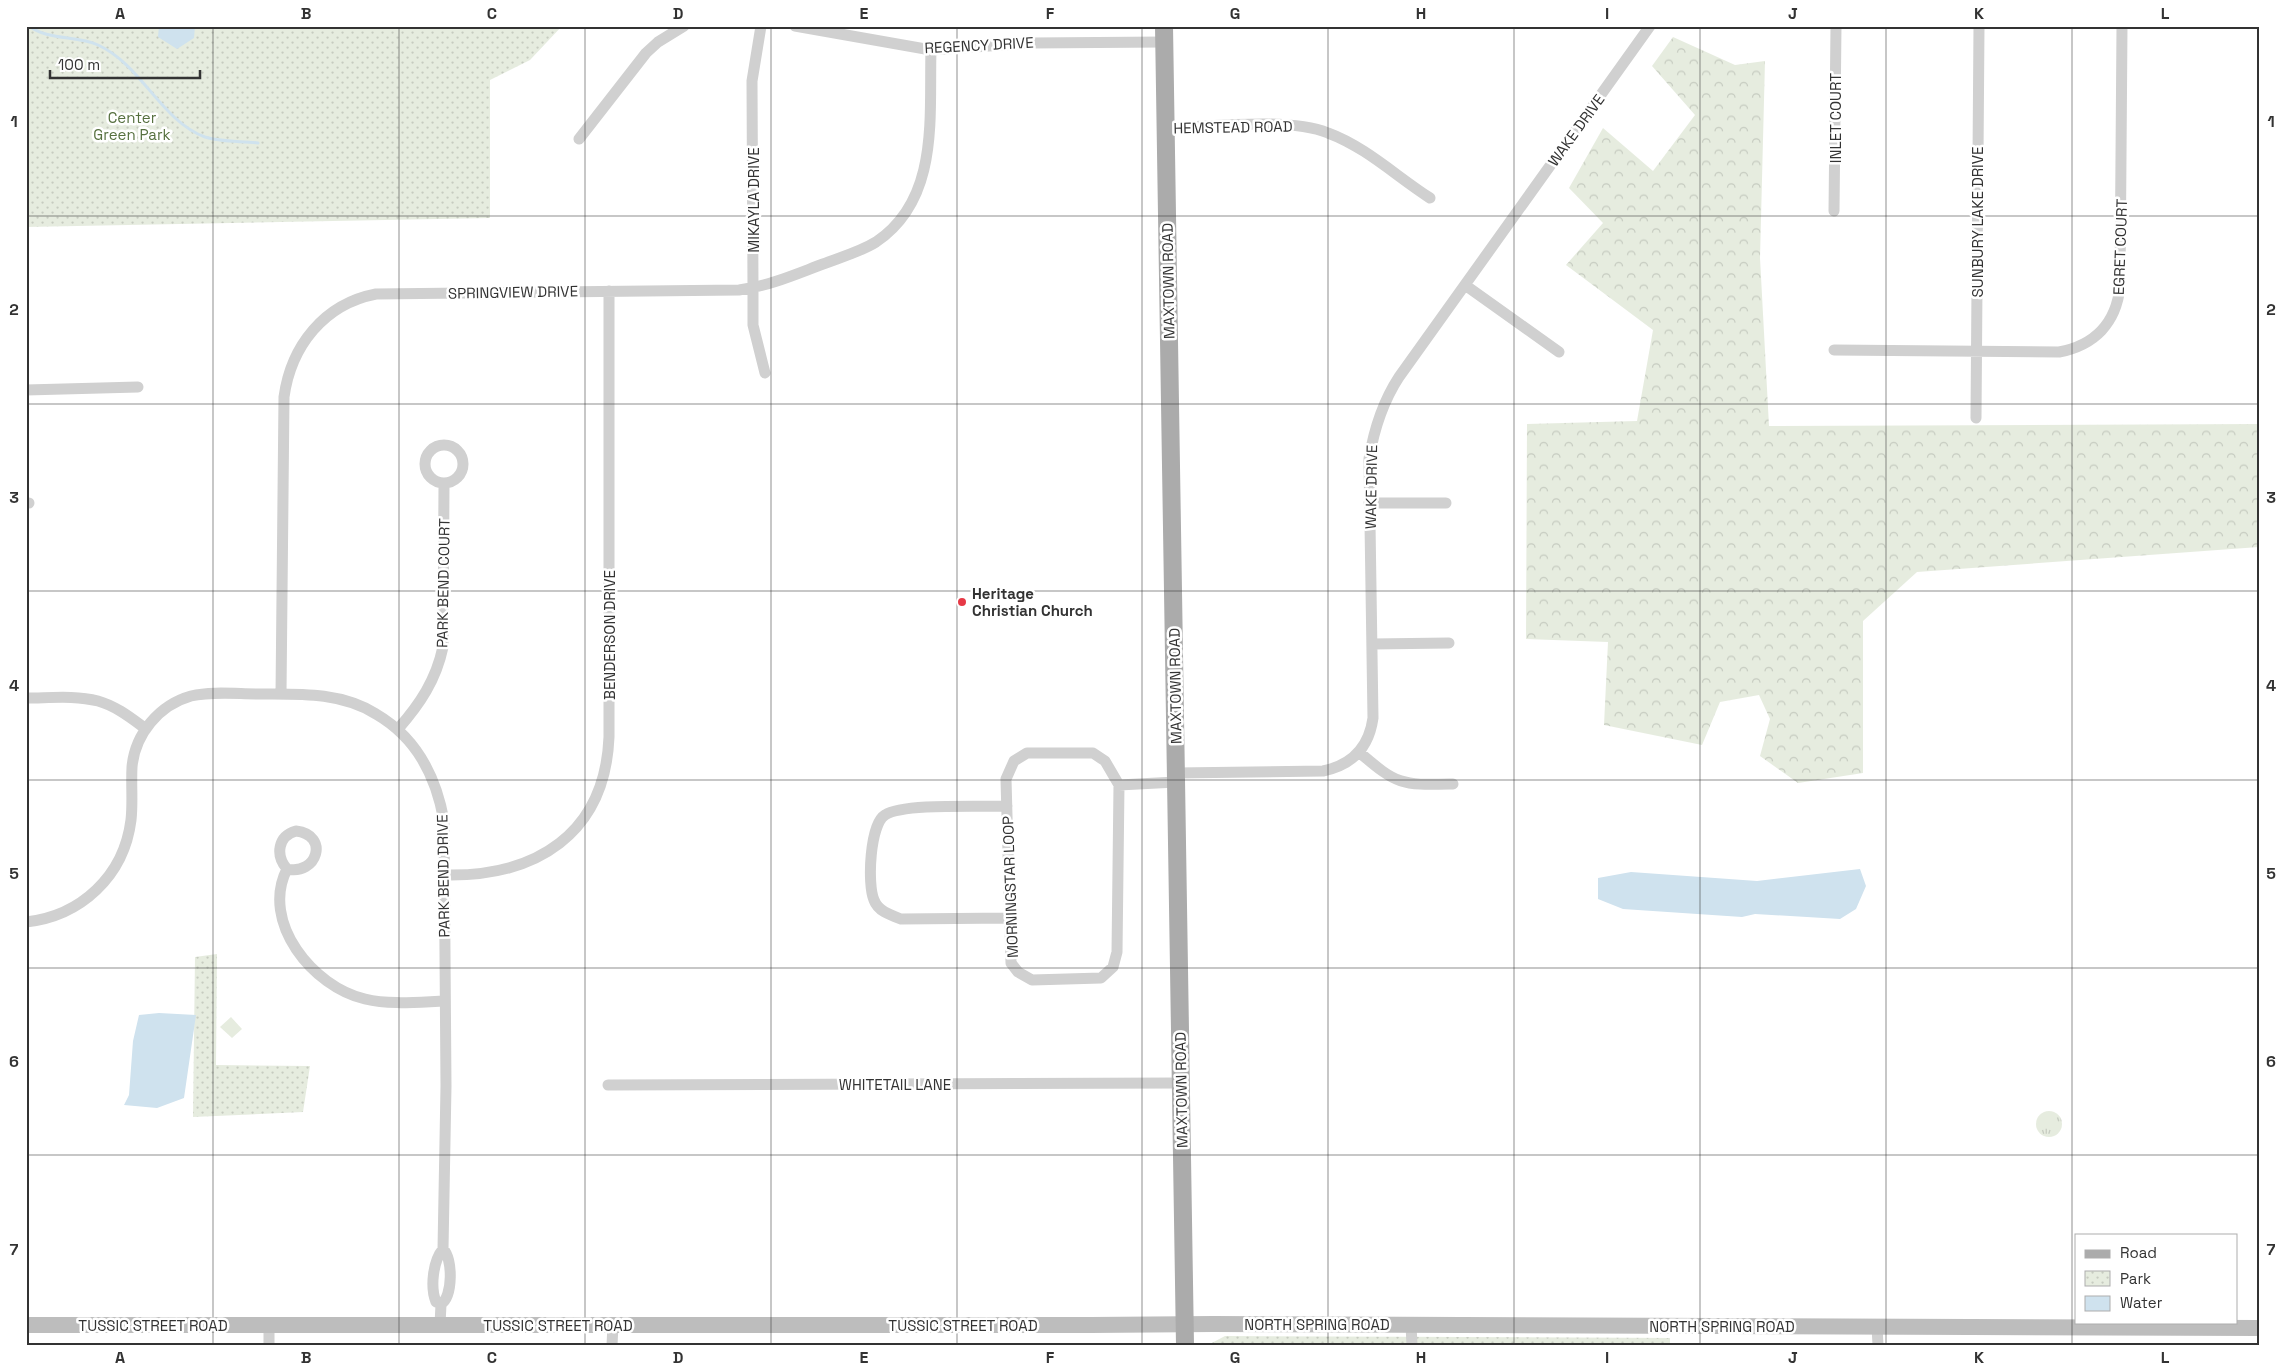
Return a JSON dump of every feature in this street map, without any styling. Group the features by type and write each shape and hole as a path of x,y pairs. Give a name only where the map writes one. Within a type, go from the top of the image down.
{"main road":[{"name":"MAXTOWN ROAD","path":"1164,34 1186,1345"},
{"name":"NORTH SPRING ROAD","path":"1091,1326 1411,1324 2259,1328"},
{"name":"TUSSIC STREET ROAD","path":"26,1325 1091,1326"}],"street":[{"path":"579,139 646,54 664,38 684,26"},
{"name":"MIKAYLA DRIVE","path":"761,26 752,81 753,325 765,373"},
{"name":"REGENCY DRIVE","path":"795,26 930,50 1164,34"},
{"name":"WAKE DRIVE","path":"1176,778 1323,771 1343,765 1359,752 1367,741 1373,718 1369,458 1372,438 1382,406 1399,378 1650,26"},
{"name":"INLET COURT","path":"1834,211 1836,26"},
{"name":"SUNBURY LAKE DRIVE","path":"1976,418 1978,26"},
{"name":"EGRET COURT","path":"1834,350 2059,352 2073,349 2092,340 2102,331 2117,307 2120,287 2122,26"},
{"name":"SPRINGVIEW DRIVE","path":"281,694 284,397 291,365 314,328 342,305 376,294 753,288 860,250 880,239 902,218 919,190 927,159 930,50"},
{"name":"HEMSTEAD ROAD","path":"1166,128 1290,125 1319,130 1346,141 1430,198"},
{"path":"1465,285 1559,352"},
{"name":"BENDERSON DRIVE","path":"445,875 483,874 505,870 534,860 550,850 578,825 594,801 602,784 609,737 609,290"},
{"path":"26,390 138,387"},
{"name":"PARK BEND COURT","path":"398,729 431,685 439,665 443,647 444,485"},
{"path":"1369,503 1446,503"},
{"path":"1372,644 1449,643"},
{"name":"PARK BEND DRIVE","path":"26,922 52,917 74,907 96,891 113,871 128,838 131,819 134,753 146,728 166,708 191,696 204,694 281,694 331,697 351,702 370,710 398,729 414,744 425,762 438,794 444,821 443,1249 435,1262 433,1296 436,1302 441,1304 440,1325"},
{"path":"26,698 84,698 98,701 116,709 146,728"},
{"path":"1359,752 1394,780 1417,784 1453,784"},
{"name":"MORNINGSTAR LOOP","path":"1027,753 1093,753 1105,761 1118,785 1117,952 1113,967 1101,978 1032,980 1018,972 1011,963 1006,779 1014,761 1027,753"},
{"path":"1118,785 1176,778"},
{"path":"1007,806 902,809 884,815 874,830 870,879 874,900 885,914 901,919 1010,918"},
{"path":"287,869 280,887 284,921 298,952 325,981 340,990 365,999 383,1002 445,1002"},
{"name":"WHITETAIL LANE","path":"608,1085 1181,1083"},
{"path":"1411,1324 1412,1345"},
{"path":"268,1325 269,1345"},
{"path":"612,1325 612,1345"},
{"path":"1878,1327 1878,1345"}],"green space":[{"name":"Center Green Park","path":"26,26 562,26 530,60 490,80 490,218 26,227"},
{"path":"1673,37 1735,65 1765,61 1760,258 1769,426 2259,424 2259,547 1917,572 1863,621 1863,773 1798,783 1760,756 1770,719 1759,695 1720,702 1702,745 1604,725 1608,642 1526,639 1527,424 1637,421 1653,330 1566,265 1603,223 1569,188 1603,128 1653,171 1695,115 1652,66"},
{"path":"217,954 216,1065 310,1066 303,1112 193,1117 195,957"},
{"path":"231,1017 242,1029 232,1038 220,1027"},
{"path":"2049,1111 2058,1115 2062,1124 2058,1133 2049,1137 2040,1133 2036,1124 2040,1115"},
{"path":"1225,1336 1670,1338 1670,1345 1208,1345"}],"water":[{"path":"159,26 195,26 194,38 177,49 158,37"},
{"path":"1860,869 1866,886 1856,909 1840,919 1755,914 1742,917 1623,909 1598,899 1598,878 1631,872 1757,881"},
{"path":"159,1013 196,1015 184,1098 157,1108 124,1105 129,1095 133,1041 139,1015"}],"waterway":[{"path":"29,26 45,34 90,42 113,54 140,79 176,119 205,137 224,141 258,143"}],"place":[{"name":"Heritage Christian Church","path":"962,602"}]}
